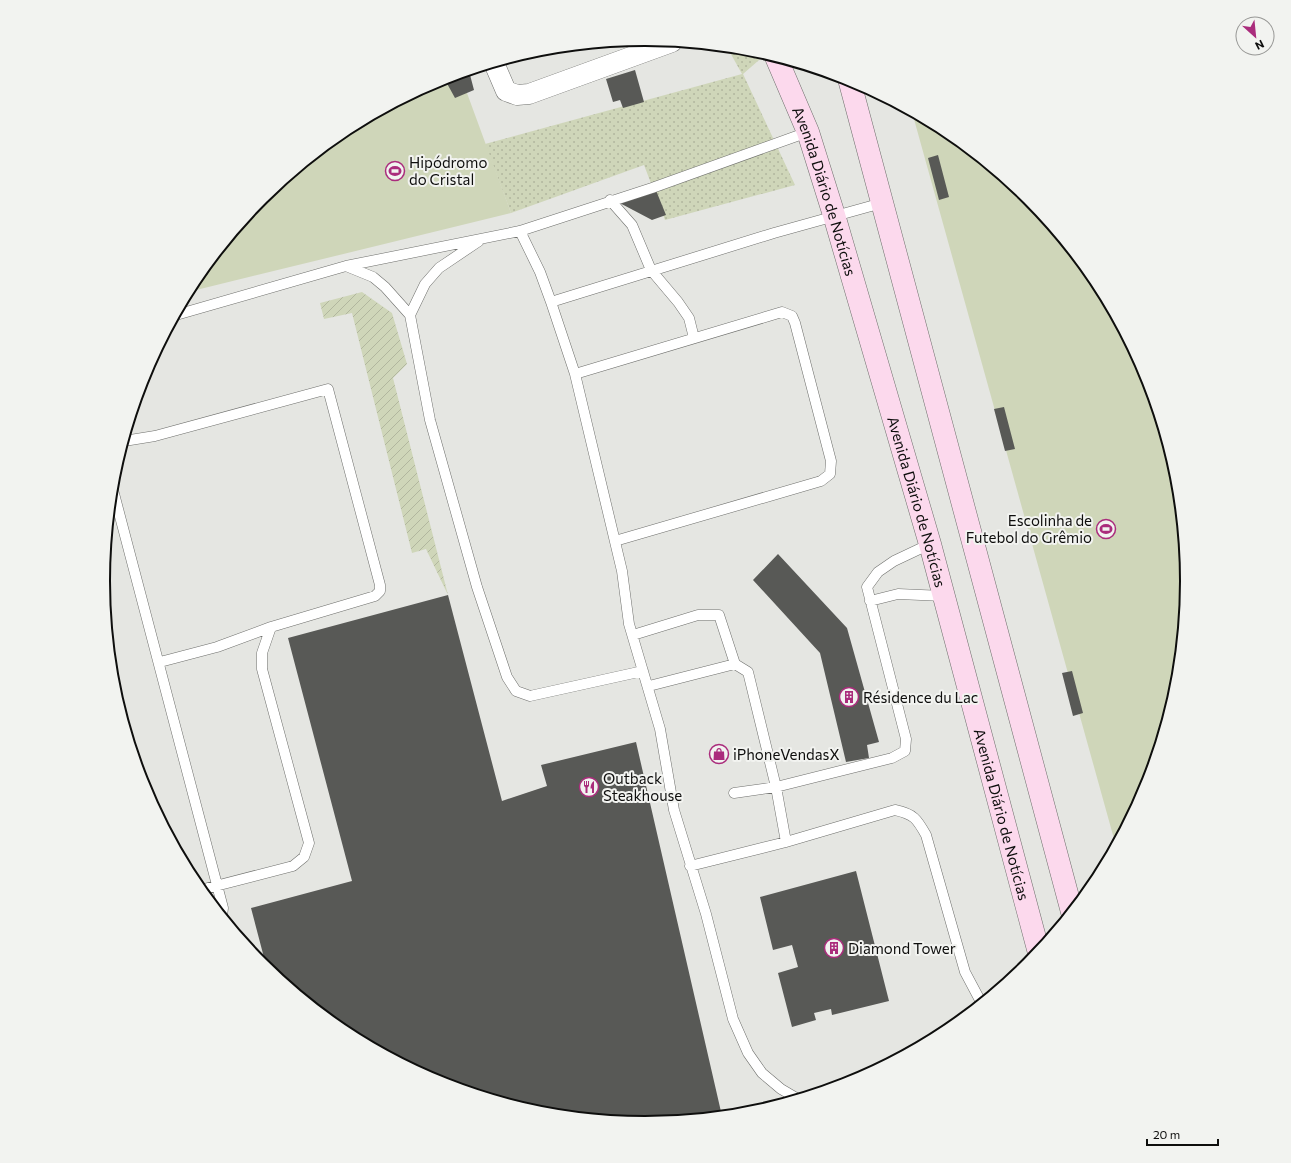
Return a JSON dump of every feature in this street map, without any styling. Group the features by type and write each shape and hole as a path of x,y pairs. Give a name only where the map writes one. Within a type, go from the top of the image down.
{"main road":[{"name":"Avenida Diário de Notícias","path":"778,63 808,132 834,215 930,544 1037,946"},
{"path":"851,88 1072,905"}],"street":[{"path":"496,67 506,91 516,95 529,94 660,46"}],"lane":[{"path":"183,313 346,266 520,231 610,200 652,188 808,132"},
{"path":"610,200 632,225 651,270 678,302 689,318 694,338"},
{"path":"552,302 651,270 834,215 882,203"},
{"path":"520,231 540,272 552,302 575,374 622,571 629,624 649,686 660,729 674,810 706,914 733,1019 748,1053 762,1073 781,1089 793,1096"},
{"path":"410,315 425,284 439,268 482,238"},
{"path":"346,266 373,277 385,286 410,315 430,420 447,475 460,531 507,677 516,691 530,696 643,671"},
{"path":"575,374 782,312 792,316 795,323 831,461 830,474 821,481 615,541"},
{"path":"129,440 155,436 328,389 378,577 380,592 375,596 271,627 217,647 160,662"},
{"path":"116,502 160,662 218,885 223,909"},
{"path":"734,793 776,787 892,758 905,751 906,740 867,587 878,572 894,561 930,544"},
{"path":"870,601 898,594 944,596"},
{"path":"633,635 698,615 719,615 735,664 748,672 776,787 786,842"},
{"path":"207,888 293,866 304,857 309,842 262,669 262,653 271,627"},
{"path":"649,686 735,664"},
{"path":"690,866 786,842 895,810 909,813 918,821 926,835 965,972 980,999"}],"green space":[{"path":"730,53 761,59 743,74 795,185 665,220 644,165 511,213 485,144 742,74"},
{"name":"Hipódromo do Cristal","path":"462,79 511,213 196,290 243,228 292,179 348,136 378,118 409,101"},
{"name":"Escolinha de Futebol do Grêmio","path":"914,118 943,136 999,179 1048,228 1070,256 1091,284 1126,345 1153,409 1163,443 1171,477 1180,546 1180,617 1176,651 1171,686 1153,754 1126,818 1114,840"},
{"path":"362,292 392,313 407,364 393,378 448,595 426,549 412,553 352,313 324,319 320,303"}],"building":[{"path":"635,70 644,102 623,108 620,100 613,102 606,79"},
{"path":"470,75 474,90 455,98 447,84"},
{"path":"938,155 949,197 939,200 928,158"},
{"path":"655,188 666,215 652,220 614,200"},
{"path":"1004,407 1015,449 1005,451 994,409"},
{"name":"Résidence du Lac","path":"778,554 847,628 879,742 867,745 869,758 846,762 820,653 753,580"},
{"path":"448,595 502,801 547,786 541,765 636,742 721,1111 681,1116 610,1116 541,1107 473,1089 409,1062 348,1027 292,984 264,957 251,908 352,881 288,638"},
{"path":"1072,671 1083,713 1073,716 1062,673"},
{"name":"Diamond Tower","path":"856,871 889,1001 832,1015 831,1009 814,1013 816,1020 792,1027 778,973 798,967 792,945 773,950 760,897"}],"place":[{"name":"Hipódromo do Cristal","path":"395,171"},
{"name":"Escolinha de Futebol do Grêmio","path":"1106,529"},
{"name":"Résidence du Lac","path":"849,697"},
{"name":"iPhoneVendasX","path":"719,754"},
{"name":"Outback Steakhouse","path":"589,787"},
{"name":"Diamond Tower","path":"834,948"}]}
